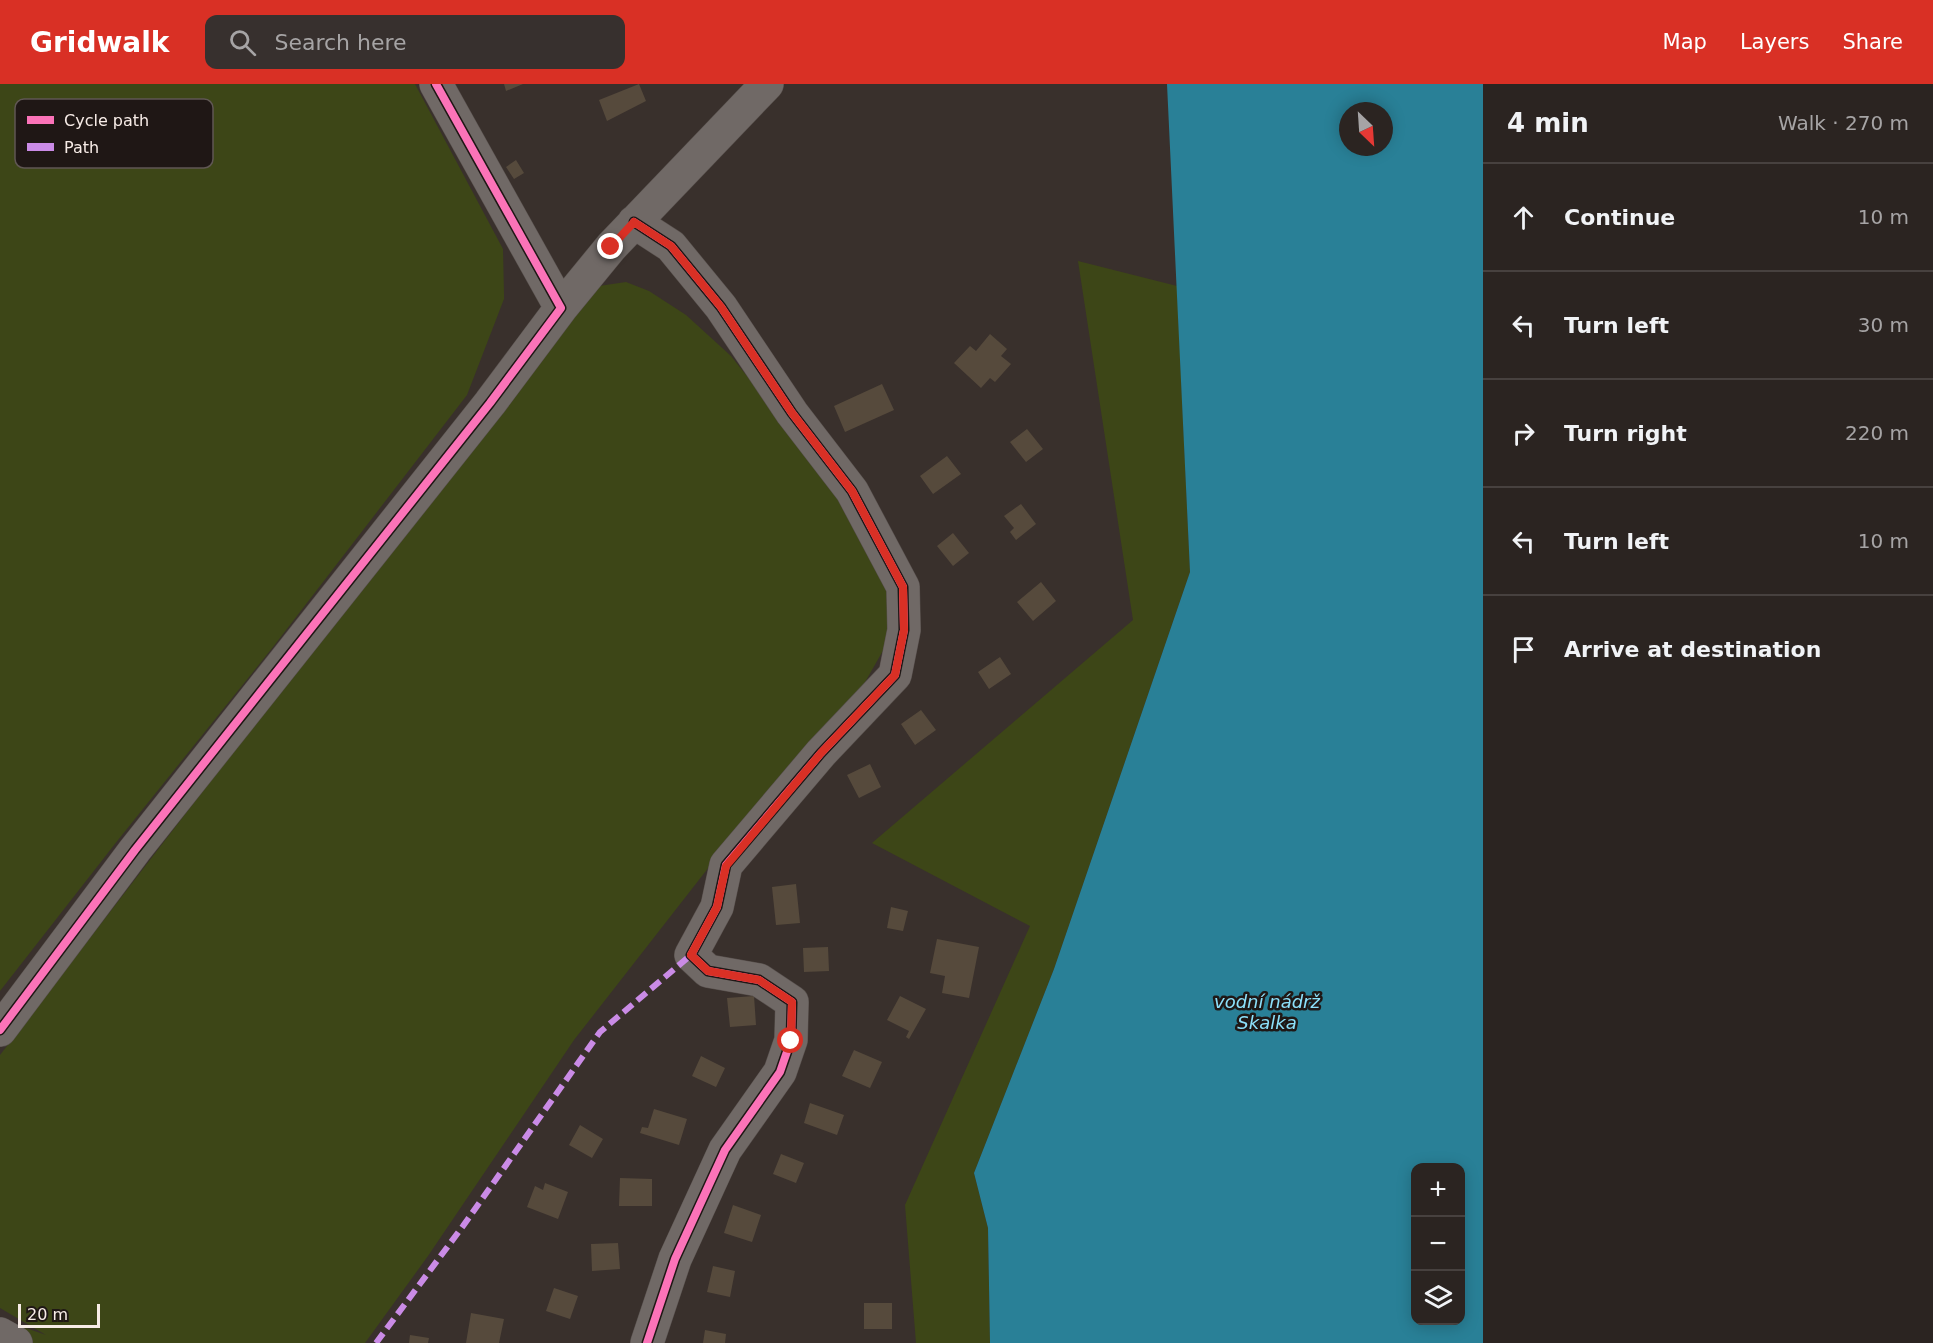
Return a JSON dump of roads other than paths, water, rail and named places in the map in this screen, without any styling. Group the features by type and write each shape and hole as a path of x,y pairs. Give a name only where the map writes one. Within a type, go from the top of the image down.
{"street":[{"path":"436,84 561,308"},
{"path":"0,1030 135,850 490,403 561,308 611,247 767,84"},
{"path":"634,222 671,246 721,307 792,413 852,491 903,587 904,630 895,675 821,753 726,866 717,907 691,955 708,971 759,980 792,1002 791,1041 780,1072 725,1150 675,1259 647,1343"},
{"path":"0,1334 16,1343"}],"water":[{"name":"vodní nádrž Skalka","path":"1167,84 1483,84 1483,1343 990,1343 988,1228 974,1173 1054,969 1190,572"}]}
